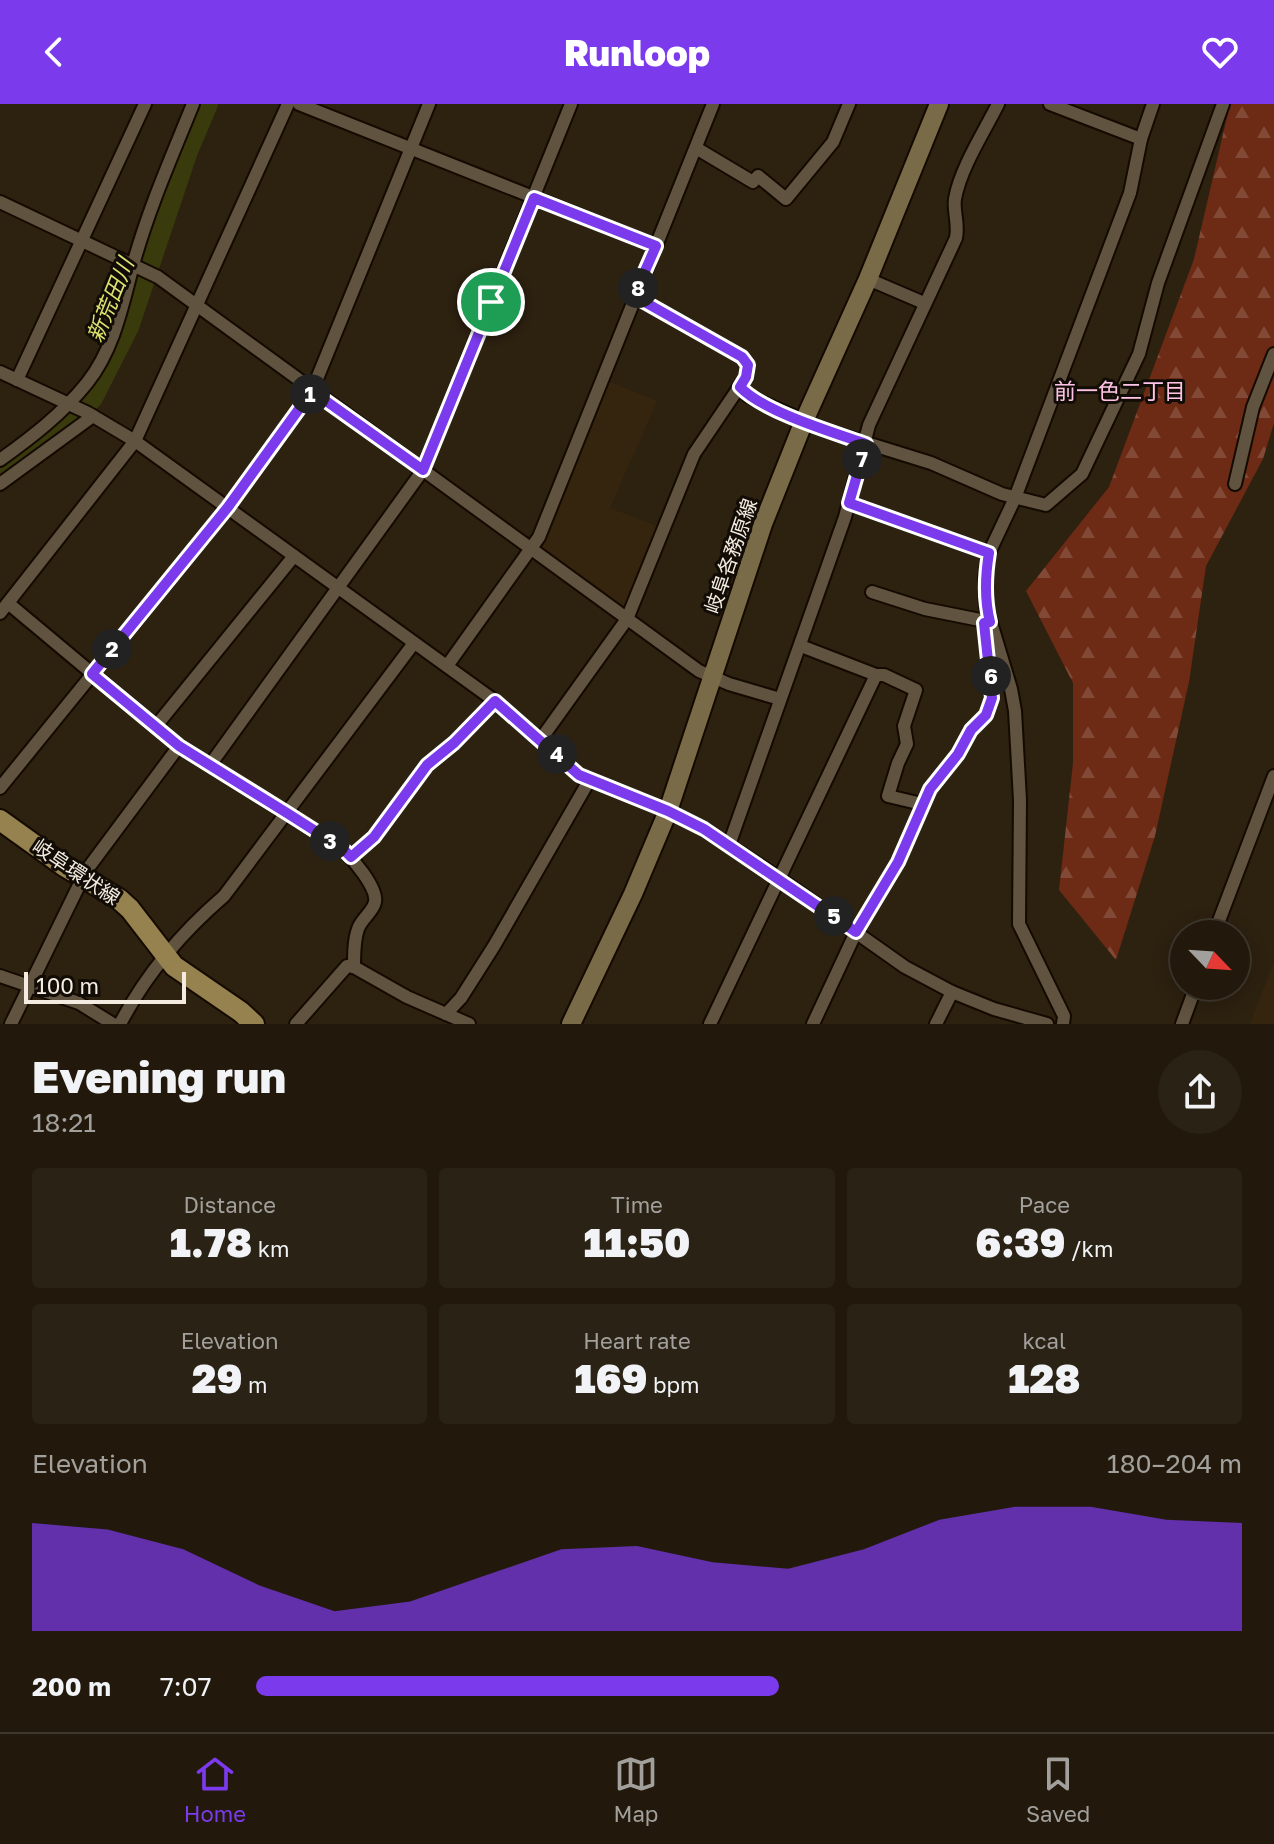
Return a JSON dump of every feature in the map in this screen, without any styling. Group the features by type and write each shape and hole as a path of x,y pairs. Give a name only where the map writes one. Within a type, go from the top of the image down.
{"main road":[{"name":"岐阜各務原線","path":"571,1024 633,894 668,811 763,524 939,104"},
{"name":"岐阜環状線","path":"0,820 130,909 174,966 254,1024"}],"street":[{"path":"17,380 145,104"},
{"path":"0,460 46,428 87,383 104,356 193,104"},
{"path":"288,104 135,441 4,608 92,674 179,746 342,848 351,857 375,894 375,904 359,924 355,937 354,967"},
{"path":"299,104 656,246"},
{"path":"0,788 228,507 312,391 429,104"},
{"path":"210,765 423,470 571,104"},
{"path":"447,666 539,537 713,104"},
{"path":"696,148 753,182 758,176 786,199 833,142 849,104"},
{"path":"729,845 849,503 869,425 956,238 959,223 954,202 961,180 998,104"},
{"path":"1050,104 1073,108 1141,139"},
{"path":"813,1024 856,932 898,862 930,789 958,754 971,730 986,715 992,698 985,577 989,553 1015,498 1130,193 1141,139 1153,104"},
{"path":"740,387 748,396 804,421 931,463 1015,498 1046,505 1082,474 1139,354 1158,283 1223,104"},
{"path":"0,202 158,277 699,671 780,699"},
{"path":"868,279 924,303"},
{"path":"541,739 627,619 694,454 746,377 748,365 742,357 634,296"},
{"path":"1235,484 1253,407 1274,354"},
{"path":"0,372 91,414 135,441 495,701 579,775 668,811 729,845 905,967 952,992 994,1009 1047,1024"},
{"path":"0,484 91,414"},
{"path":"849,503 989,553"},
{"path":"156,726 294,556"},
{"path":"872,592 925,609 987,622"},
{"path":"987,622 1011,689 1015,711 1021,813 1019,924 1064,1016 1063,1024"},
{"path":"120,1024 164,955 224,896 414,643"},
{"path":"801,646 876,675 884,675 916,690 904,726 907,744 888,796 922,804"},
{"path":"710,1024 876,675"},
{"path":"351,857 374,837 427,765 454,743 495,701"},
{"path":"11,1024 83,878 179,746"},
{"path":"1219,920 1274,776"},
{"path":"446,1014 461,998 494,946 590,779"},
{"path":"296,1024 347,966 469,1024"},
{"path":"0,976 79,1003 113,1024"},
{"path":"936,1024 952,992"},
{"path":"1182,1024 1191,1000"}],"shaded area":[{"path":"603,379 657,401 610,508 660,527 625,613 538,547"},
{"path":"1274,962 1274,1024 1250,1024"}],"green space":[{"path":"1230,104 1274,104 1274,423 1263,459 1206,566 1189,682 1155,836 1116,960 1059,890 1073,763 1073,683 1026,591 1109,487 1194,259"}],"waterway":[{"name":"新荒田川","path":"0,475 62,430 93,398 129,327 188,151 208,104"}],"district":[{"name":"前一色二丁目","path":"1120,391"}],"route":[{"path":"534,198 656,246 634,296 742,357 748,365 740,387 748,396 866,444 849,503 989,553 985,577 990,622 984,623 992,698 986,715 971,730 958,754 930,789 898,862 856,932 704,829 579,775 495,701 454,743 427,765 374,837 351,857 342,848 179,746 92,674 228,507 312,391 423,470 491,302 534,198"}]}
